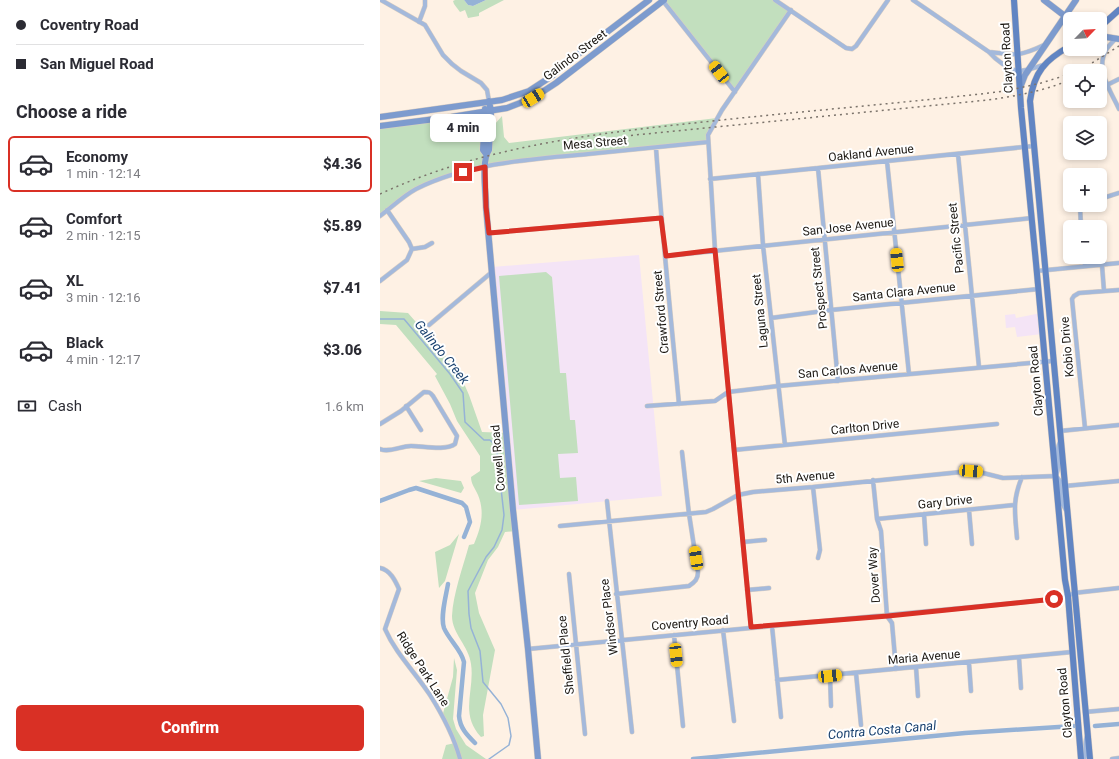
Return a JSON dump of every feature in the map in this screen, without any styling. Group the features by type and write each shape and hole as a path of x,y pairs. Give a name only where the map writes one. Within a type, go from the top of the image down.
{"main road":[{"path":"635,24 633,16 649,0"},
{"name":"Galindo Street","path":"380,117 515,97 539,86 649,0"},
{"name":"Galindo Street","path":"380,126 491,111 507,108 533,98 586,61 635,24 663,0"},
{"name":"Clayton Road","path":"1014,0 1020,108 1032,218 1044,361 1083,759"},
{"path":"1044,0 1063,15"},
{"path":"1070,12 1076,0"},
{"path":"1107,21 1119,10"},
{"path":"1020,88 1028,70 1063,23"},
{"path":"1107,37 1118,38"},
{"path":"586,61 592,50 592,45"},
{"name":"Clayton Road","path":"1063,50 1045,64 1034,81 1030,101 1090,759"},
{"name":"Cowell Road","path":"486,154 490,150 491,111 489,102"},
{"name":"Cowell Road","path":"489,102 484,111 483,150 486,154 486,207 493,272 513,510 538,759"}],"street":[{"path":"381,0 425,25 437,46 452,64 461,71 481,82 487,90 489,102"},
{"path":"419,22 425,6 425,0"},
{"path":"663,0 735,92"},
{"path":"776,0 846,48 852,49 856,46 888,0"},
{"path":"913,0 989,52 994,58 1003,64 1018,70 1028,70 1045,64"},
{"path":"751,627 715,250 708,135 720,114 791,10"},
{"path":"1103,64 1106,50 1118,38"},
{"path":"989,52 1018,55 1028,53 1046,44"},
{"path":"1119,79 1107,85 1119,109"},
{"name":"Mesa Street","path":"380,216 402,198 417,189 450,176 511,161 708,142"},
{"name":"Oakland Avenue","path":"710,179 1034,146"},
{"name":"Crawford Street","path":"656,148 661,218 666,256 679,404"},
{"name":"Pacific Street","path":"958,154 979,367"},
{"path":"887,161 909,374"},
{"name":"Prospect Street","path":"818,168 838,381"},
{"name":"Laguna Street","path":"758,174 763,245 785,445"},
{"path":"1107,196 1119,193"},
{"path":"380,281 407,260 412,248 387,210"},
{"path":"489,233 661,218"},
{"name":"San Jose Avenue","path":"666,256 1032,218"},
{"path":"412,248 425,247 432,243"},
{"path":"1037,271 1119,263"},
{"path":"1102,265 1104,291 1119,290"},
{"path":"429,325 493,272"},
{"name":"Santa Clara Avenue","path":"771,318 831,310 1038,289"},
{"name":"Kobio Drive","path":"1085,428 1072,299 1078,293 1104,291"},
{"name":"San Carlos Avenue","path":"647,406 715,401 728,392 778,386 1053,361"},
{"path":"380,424 424,392 430,392 457,436 455,444 448,448 409,446 386,450 380,449"},
{"path":"406,406 421,430"},
{"name":"Carlton Drive","path":"734,450 997,424"},
{"path":"1060,431 1119,425"},
{"path":"1061,440 1057,448 1059,469 1056,476 1060,481 1062,503 1067,513"},
{"path":"616,594 689,586 695,582 698,577 682,452"},
{"name":"5th Avenue","path":"560,526 706,512 738,495 753,492 971,471 1003,478 1056,476"},
{"path":"1017,538 1014,505 1022,477"},
{"name":"Dover Way","path":"873,480 877,519 881,531 888,616 892,623 896,669"},
{"path":"1065,486 1119,481"},
{"path":"813,487 820,550 818,558"},
{"name":"Windsor Place","path":"607,500 608,522 632,732"},
{"name":"Gary Drive","path":"877,519 1014,505"},
{"path":"969,510 972,544"},
{"path":"924,514 926,544"},
{"path":"743,542 765,540"},
{"name":"Ridge Park Lane","path":"380,568 388,571 393,577 398,589 385,629 391,643 430,695 456,743 460,759"},
{"name":"Sheffield Place","path":"569,574 584,734"},
{"path":"747,590 769,588"},
{"path":"1074,593 1119,588"},
{"name":"Coventry Road","path":"528,649 1046,600 1068,596 1074,593"},
{"path":"772,626 780,717"},
{"path":"723,630 734,721"},
{"path":"674,635 683,726"},
{"name":"Maria Avenue","path":"777,680 969,663 1072,652"},
{"path":"1019,658 1021,688"},
{"path":"969,663 971,691"},
{"path":"916,667 918,696"},
{"path":"856,673 861,725"},
{"path":"830,676 831,706"},
{"path":"1085,712 1119,709"},
{"path":"1083,759 1086,757 1084,744 1088,734"},
{"path":"1112,759 1119,758"}],"shaded area":[{"path":"639,255 662,496 513,510 492,267"},
{"path":"1041,313 1042,334 1017,337 1015,327 1006,328 1005,315 1015,314 1016,318"}],"green space":[{"path":"464,0 468,5 473,6 486,0 504,0 479,13 479,16 468,18 465,10 460,12 454,4 453,1"},
{"path":"664,0 775,0 791,10 735,92"},
{"path":"484,111 486,154 494,125 502,116 504,137 509,143 717,118 708,135 708,142 511,161 450,176 417,189 380,216 380,126"},
{"path":"546,272 552,277 560,373 566,373 570,420 575,420 578,453 558,454 560,478 576,477 578,501 519,505 499,276"},
{"path":"380,311 408,313 458,370 469,395 482,432 507,433 516,531 505,532 498,547 488,560 475,593 479,613 495,650 483,715 484,736 481,737 474,728 469,710 472,674 470,658 457,634 452,616 456,590 469,545 474,544 479,532 482,514 480,501 471,477 480,471 480,456 457,421 435,376 437,374 396,325 380,324"},
{"path":"436,478 461,481 464,488 461,493 419,481"},
{"path":"459,534 445,581 439,588 435,552 450,545"},
{"path":"454,658 457,670 453,719 456,729 466,745 486,759 442,759 446,745 455,743 442,717 453,677"}],"water":[{"path":"464,0 486,0 473,6 468,5"}],"waterway":[{"name":"Galindo Creek","path":"380,319 404,319 450,374 463,393 465,422 484,440 490,440 495,445 497,453 504,515 502,530 494,547 486,557 468,591 471,628 480,651 483,682 501,704 508,718 511,736 509,745 489,759"},
{"name":"Contra Costa Canal","path":"380,501 416,488 462,503 466,507 470,522 464,537"},
{"name":"Contra Costa Canal","path":"448,584 443,623 446,632 460,653 464,662 459,716 462,728 475,743"},
{"name":"Contra Costa Canal","path":"1095,726 1119,724"},
{"name":"Contra Costa Canal","path":"693,759 965,733 1074,726"}],"railway":[{"path":"1090,64 1119,46"},
{"path":"380,194 459,164 538,144 579,137 703,122 1006,91 1063,76"},
{"path":"625,136 988,100 1029,93 1063,82"}],"route":[{"path":"463,172 485,167 486,207 489,233 661,218 666,256 715,250 751,627 888,616 1054,599"}]}
